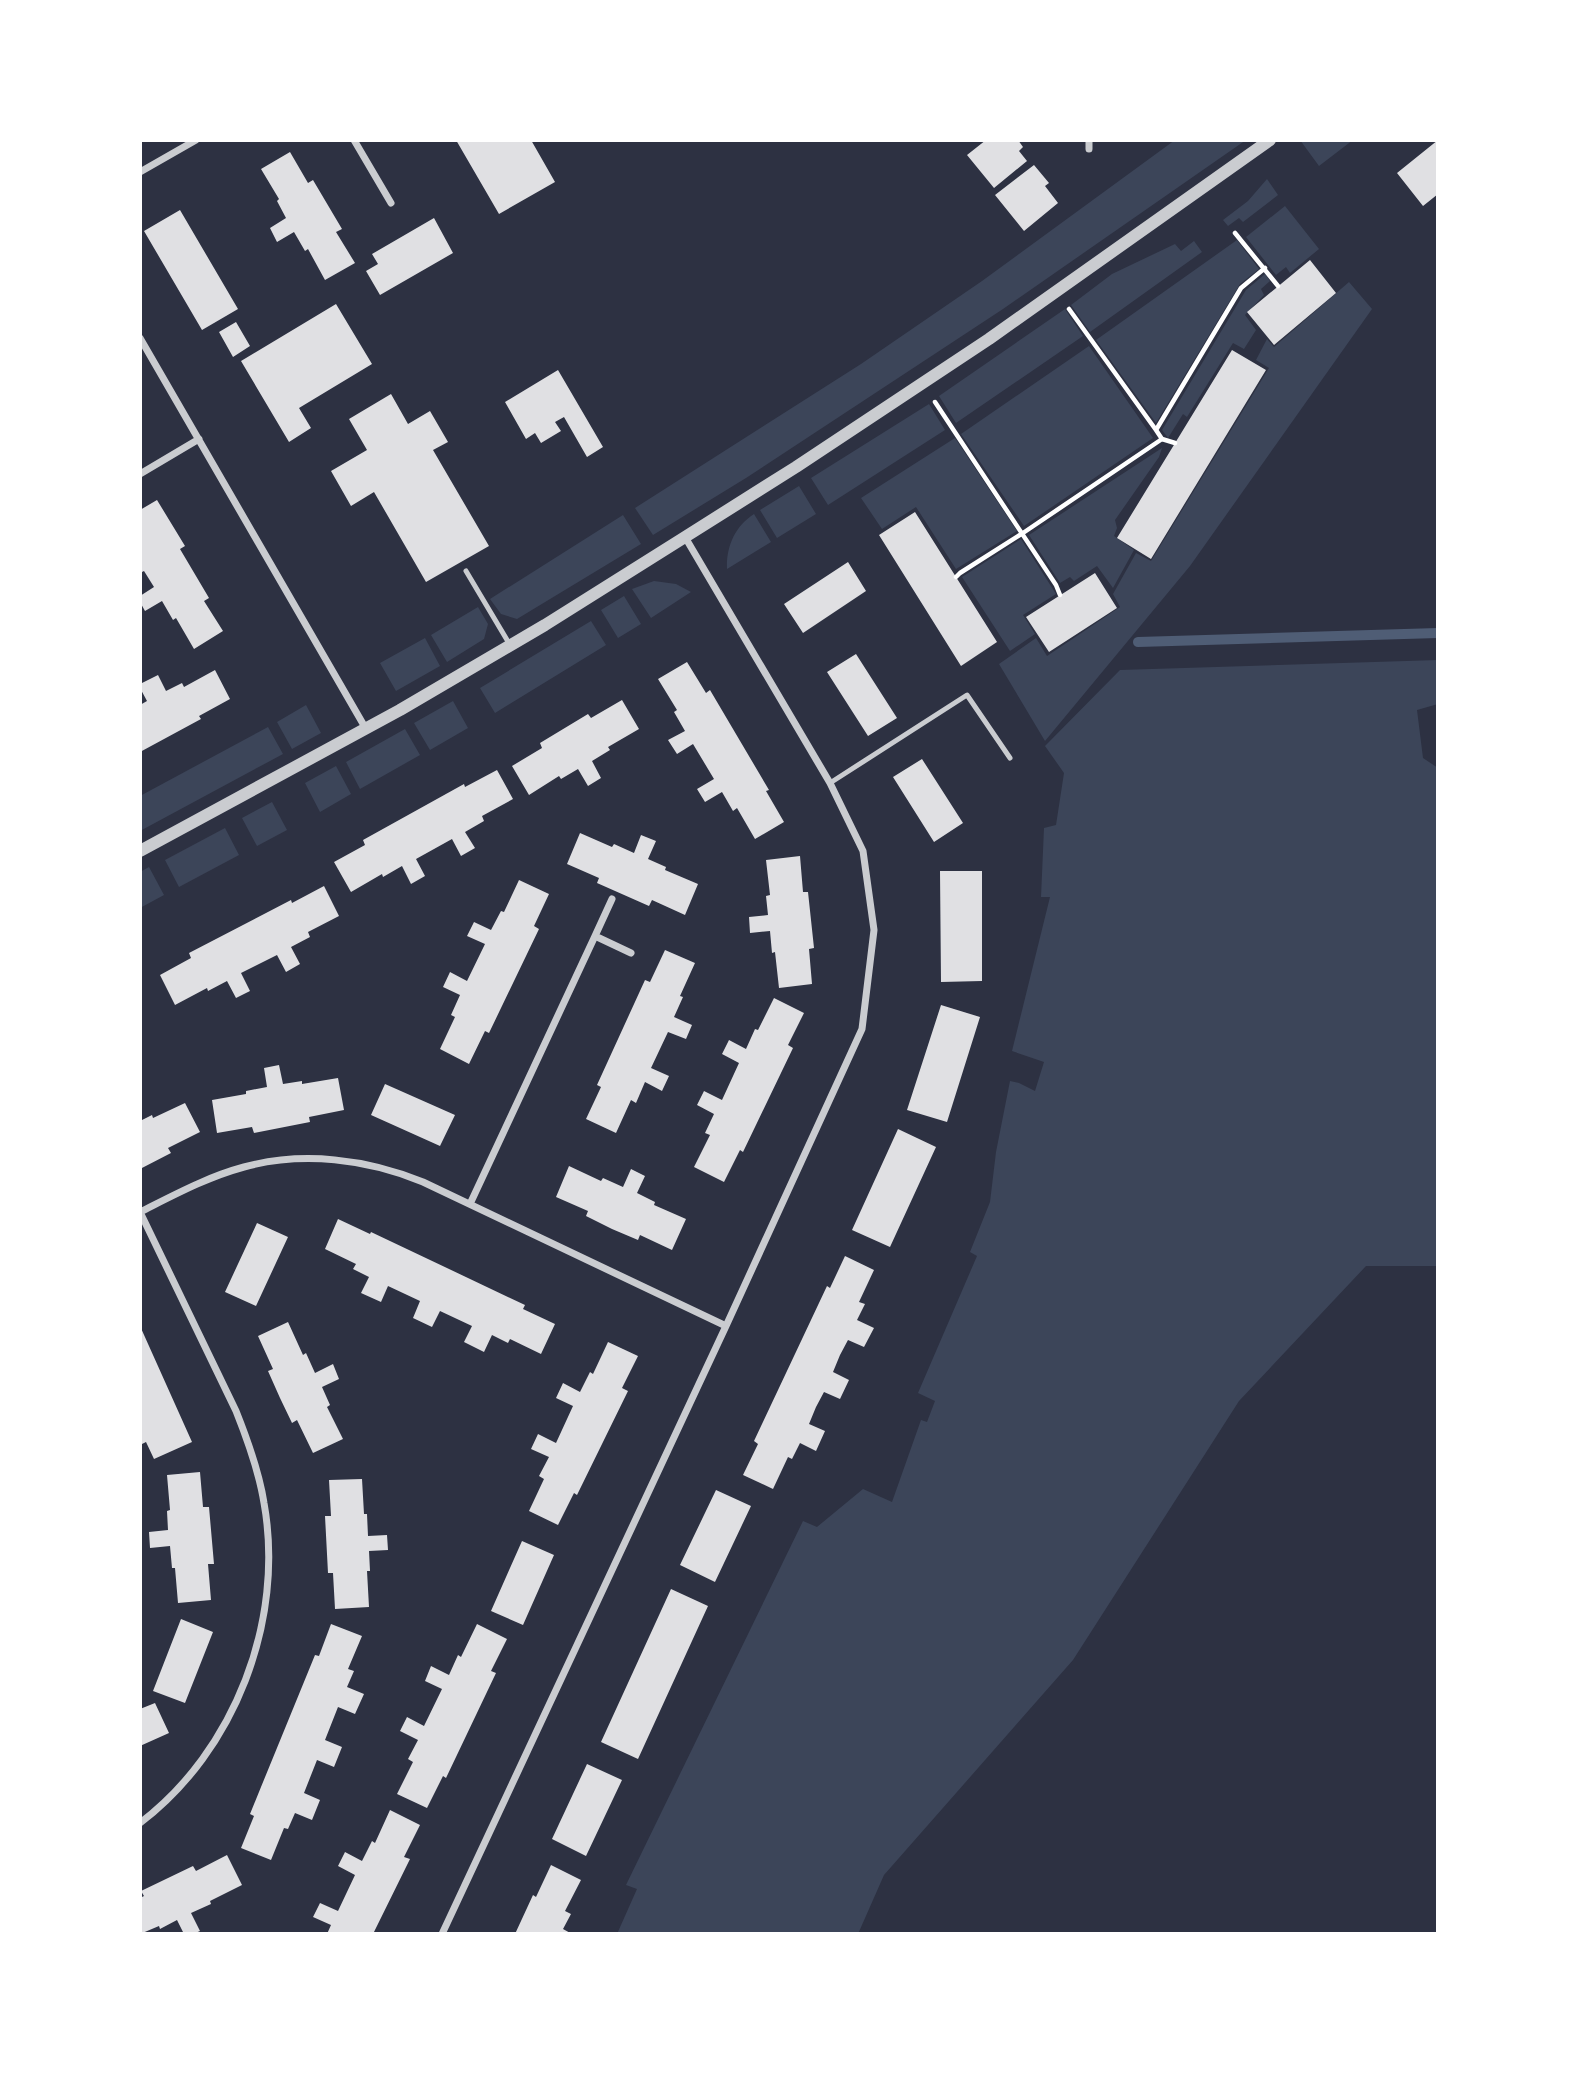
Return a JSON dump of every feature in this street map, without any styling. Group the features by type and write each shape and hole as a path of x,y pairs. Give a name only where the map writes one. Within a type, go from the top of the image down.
{"street":[{"path":"140,172 196,140"},
{"path":"354,140 391,203"},
{"path":"140,851 366,730 685,537 922,384 1057,292 1270,140"},
{"path":"140,338 366,730"},
{"path":"140,474 199,439"},
{"path":"442,1934 862,1029 874,930 863,851 830,783 685,537"},
{"path":"470,1204 612,899"},
{"path":"594,936 631,953"},
{"path":"140,1823 189,1777 225,1725 250,1668 268,1578 265,1505 247,1437 140,1212 218,1175 256,1164 296,1158 377,1166 423,1182 726,1326"}],"lane":[{"path":"466,571 510,645"},
{"path":"830,783 967,695 1010,758"}],"path":[{"path":"1236,233 1278,286"},
{"path":"1156,430 1241,288 1265,268"},
{"path":"1057,292 1162,439 1175,443"},
{"path":"922,384 1023,533 1060,595"},
{"path":"956,577 1162,439"}],"shaded area":[{"path":"1175,140 1246,140 1003,309 746,478 653,535 635,508 861,364 982,281"},
{"path":"1300,140 1353,140 1319,166"},
{"path":"1267,179 1278,195 1243,222 1239,218 1228,226 1223,220 1248,201"},
{"path":"1285,206 1319,249 1290,273 1286,267 1276,275 1246,237"},
{"path":"1237,240 1259,269 1240,284 1156,423 1096,340"},
{"path":"1194,241 1202,252 1090,332 1071,305 1112,274 1175,244 1181,251"},
{"path":"1265,274 1270,281 1261,289 1264,295 1245,315 1256,330 1244,349 1233,343 1187,417 1183,414 1168,438 1162,430 1246,290"},
{"path":"1349,282 1372,309 1190,566 1045,741 999,664 1036,638 1047,656 1120,607 1113,594 1136,553 1151,561 1269,368 1256,360 1267,339 1274,347"},
{"path":"1065,309 1083,336 956,423 939,396"},
{"path":"1089,346 1153,438 1024,526 961,434"},
{"path":"929,404 945,430 828,505 811,478"},
{"path":"955,438 1017,531 956,569 916,507 882,529 861,498"},
{"path":"1162,448 1159,457 1115,520 1117,528 1114,536 1134,550 1113,588 1097,566 1074,581 1070,577 1060,583 1029,535"},
{"path":"799,486 816,514 777,538 760,510"},
{"path":"754,514 771,542 727,569 733,538"},
{"path":"623,515 641,544 517,619 501,614 490,599"},
{"path":"1021,539 1056,594 1023,615 1035,634 1010,651 962,577"},
{"path":"654,581 676,584 691,592 651,618 632,589"},
{"path":"624,596 641,624 618,638 601,610"},
{"path":"478,607 488,624 484,639 447,662 431,635"},
{"path":"591,621 606,645 495,713 480,688"},
{"path":"425,638 440,666 396,691 380,663"},
{"path":"1438,660 1438,704 1417,710 1423,758 1438,768 1438,1266 1366,1266 1239,1401 1073,1660 884,1875 858,1934 617,1934 637,1889 626,1885 803,1521 817,1527 863,1489 892,1502 921,1420 927,1422 935,1401 918,1393 977,1256 970,1252 990,1202 996,1152 1010,1081 1035,1091 1044,1062 1012,1051 1050,897 1041,897 1044,828 1056,825 1064,773 1045,746 1120,670"},
{"path":"453,701 468,728 430,750 414,723"},
{"path":"306,705 321,733 292,749 277,722"},
{"path":"268,727 283,754 140,831 140,796"},
{"path":"405,729 420,755 360,789 346,762"},
{"path":"336,766 351,794 320,812 305,783"},
{"path":"272,802 287,830 257,846 242,818"},
{"path":"225,828 239,855 179,887 165,860"},
{"path":"149,867 164,895 140,908 140,872"}],"building":[{"path":"456,140 531,140 555,182 499,214"},
{"path":"986,140 1018,140 1023,147 1019,151 1027,161 994,188 967,155"},
{"path":"1438,140 1438,194 1423,206 1397,173"},
{"path":"290,152 308,183 313,180 342,229 336,232 355,263 325,280 308,249 305,251 294,232 277,242 270,228 286,218 277,201 279,199 261,169"},
{"path":"1034,165 1049,183 1045,186 1058,203 1024,231 995,195"},
{"path":"180,210 238,309 202,330 144,231"},
{"path":"434,218 453,253 380,295 366,271 378,264 372,254"},
{"path":"1310,260 1336,293 1274,345 1247,312"},
{"path":"336,304 372,364 299,408 311,428 289,442 241,361"},
{"path":"236,322 250,346 233,357 219,332"},
{"path":"1232,350 1266,370 1151,559 1117,538"},
{"path":"558,370 603,447 587,457 564,417 555,422 561,431 541,443 535,433 526,439 505,402"},
{"path":"391,394 408,424 430,411 448,442 433,450 489,546 426,582 374,492 351,506 331,471 367,450 349,419"},
{"path":"157,500 185,546 180,549 209,598 204,601 223,631 194,649 176,618 173,620 162,601 145,611 140,602 140,596 154,587 144,571 140,573 140,510"},
{"path":"915,512 997,642 961,666 879,535"},
{"path":"848,562 866,591 803,633 784,604"},
{"path":"1095,573 1117,608 1049,652 1026,617"},
{"path":"856,654 897,718 868,736 827,672"},
{"path":"687,662 706,693 710,690 769,790 766,791 784,822 755,839 737,808 733,811 722,792 705,802 697,789 714,779 693,744 677,754 668,740 685,731 674,712 677,710 658,679"},
{"path":"215,670 230,699 199,716 201,719 140,752 140,705 147,701 140,684 158,675 166,691 182,683 184,687"},
{"path":"622,700 639,729 608,747 610,750 592,761 601,778 588,786 578,769 561,779 559,776 529,795 512,766 542,748 540,743 588,714 591,718"},
{"path":"922,759 963,823 934,842 893,777"},
{"path":"497,770 513,799 482,816 484,821 465,832 475,848 461,856 452,839 416,859 425,876 411,884 402,866 351,892 334,862 365,845 363,840 464,784 465,787"},
{"path":"580,833 634,853 641,835 656,841 648,859 666,867 665,870 698,884 685,915 652,900 649,906 597,883 599,878 567,864"},
{"path":"800,856 803,892 808,892 814,948 809,949 812,984 779,988 770,931 750,933 749,917 768,915 766,896 770,895 766,860"},
{"path":"940,871 982,871 982,981 941,982"},
{"path":"519,880 549,894 534,926 539,929 489,1033 485,1031 469,1064 440,1049 455,1017 451,1015 460,995 443,987 450,972 467,981 485,944 467,936 474,922 491,930 501,911 504,912"},
{"path":"324,886 339,916 308,932 310,937 291,947 300,964 286,972 277,955 241,973 250,991 236,998 227,981 175,1005 160,975 191,958 189,953 291,900 292,903"},
{"path":"665,950 695,963 674,1017 692,1025 686,1039 668,1032 651,1068 669,1076 662,1091 645,1082 636,1103 631,1100 616,1133 586,1119 601,1087 597,1085 645,980 650,982"},
{"path":"774,998 804,1013 788,1045 793,1048 743,1152 740,1150 724,1182 694,1167 710,1135 705,1133 714,1114 697,1105 704,1091 722,1100 739,1063 722,1054 729,1040 746,1049"},
{"path":"941,1005 980,1017 947,1122 907,1110"},
{"path":"279,1065 283,1084 338,1078 344,1110 309,1117 310,1122 254,1133 252,1127 217,1133 212,1100 267,1087 264,1068"},
{"path":"385,1084 455,1115 440,1146 371,1115"},
{"path":"185,1103 200,1132 168,1148 171,1153 140,1169 140,1121"},
{"path":"898,1129 936,1147 890,1247 852,1230"},
{"path":"569,1166 601,1181 603,1178 623,1187 631,1169 645,1176 637,1193 655,1202 654,1205 686,1219 672,1250 640,1235 638,1240 612,1229 586,1216 588,1211 556,1197"},
{"path":"338,1219 525,1305 523,1309 555,1324 541,1354 510,1339 508,1343 492,1335 484,1352 464,1342 472,1326 440,1311 432,1327 413,1318 420,1301 388,1286 381,1302 361,1293 369,1277 353,1269 356,1264 325,1249"},
{"path":"257,1223 288,1237 256,1306 225,1292"},
{"path":"845,1256 874,1270 859,1302 865,1304 857,1320 874,1328 864,1347 848,1340 840,1355 833,1372 849,1380 840,1399 824,1392 816,1407 809,1424 825,1431 816,1451 800,1443 792,1459 788,1457 773,1489 743,1475 758,1444 754,1441 827,1286 830,1288"},
{"path":"288,1322 303,1355 306,1353 315,1373 333,1364 339,1379 322,1387 330,1405 327,1407 343,1439 313,1453 297,1420 292,1423 280,1398 268,1371 273,1369 258,1336"},
{"path":"140,1326 192,1442 154,1459 146,1442 140,1445"},
{"path":"608,1342 638,1356 622,1388 628,1391 577,1495 574,1493 558,1525 529,1511 544,1479 539,1476 549,1457 531,1449 538,1434 556,1443 573,1406 556,1398 563,1383 580,1392 590,1372 593,1374"},
{"path":"200,1472 203,1507 209,1507 214,1564 208,1564 211,1600 178,1603 170,1546 150,1548 149,1532 168,1530 167,1511 170,1510 167,1475"},
{"path":"362,1479 368,1536 387,1535 388,1550 369,1551 369,1607 335,1609 333,1573 328,1573 325,1516 331,1516 329,1480"},
{"path":"716,1490 751,1506 715,1582 680,1565"},
{"path":"522,1541 554,1555 523,1625 491,1611"},
{"path":"671,1589 708,1606 638,1759 601,1742"},
{"path":"181,1619 213,1632 185,1703 153,1691"},
{"path":"331,1624 362,1636 348,1669 354,1671 347,1687 364,1694 355,1714 338,1707 325,1740 342,1747 334,1767 317,1760 304,1793 320,1800 312,1820 295,1813 288,1829 284,1828 271,1860 241,1848 254,1816 250,1814 315,1655 319,1656"},
{"path":"477,1624 507,1639 491,1671 496,1673 446,1778 443,1776 427,1808 397,1794 413,1762 408,1759 418,1740 400,1731 407,1717 424,1726 442,1689 425,1681 431,1666 449,1675"},
{"path":"155,1703 169,1733 140,1746 140,1709"},
{"path":"587,1764 622,1780 586,1856 552,1839"},
{"path":"390,1810 420,1825 404,1857 410,1859 373,1934 327,1934 331,1925 313,1917 320,1903 338,1911 355,1875 338,1866 345,1852 362,1861 372,1841 375,1843"},
{"path":"227,1855 242,1885 191,1913 200,1931 184,1934 177,1920 160,1929 159,1926 140,1934 140,1898 144,1896 141,1891 193,1866 196,1871"},
{"path":"551,1865 581,1880 565,1911 571,1914 563,1929 572,1934 515,1934 533,1895 536,1897"}],"waterway":[{"path":"1138,642 1438,633"}]}
